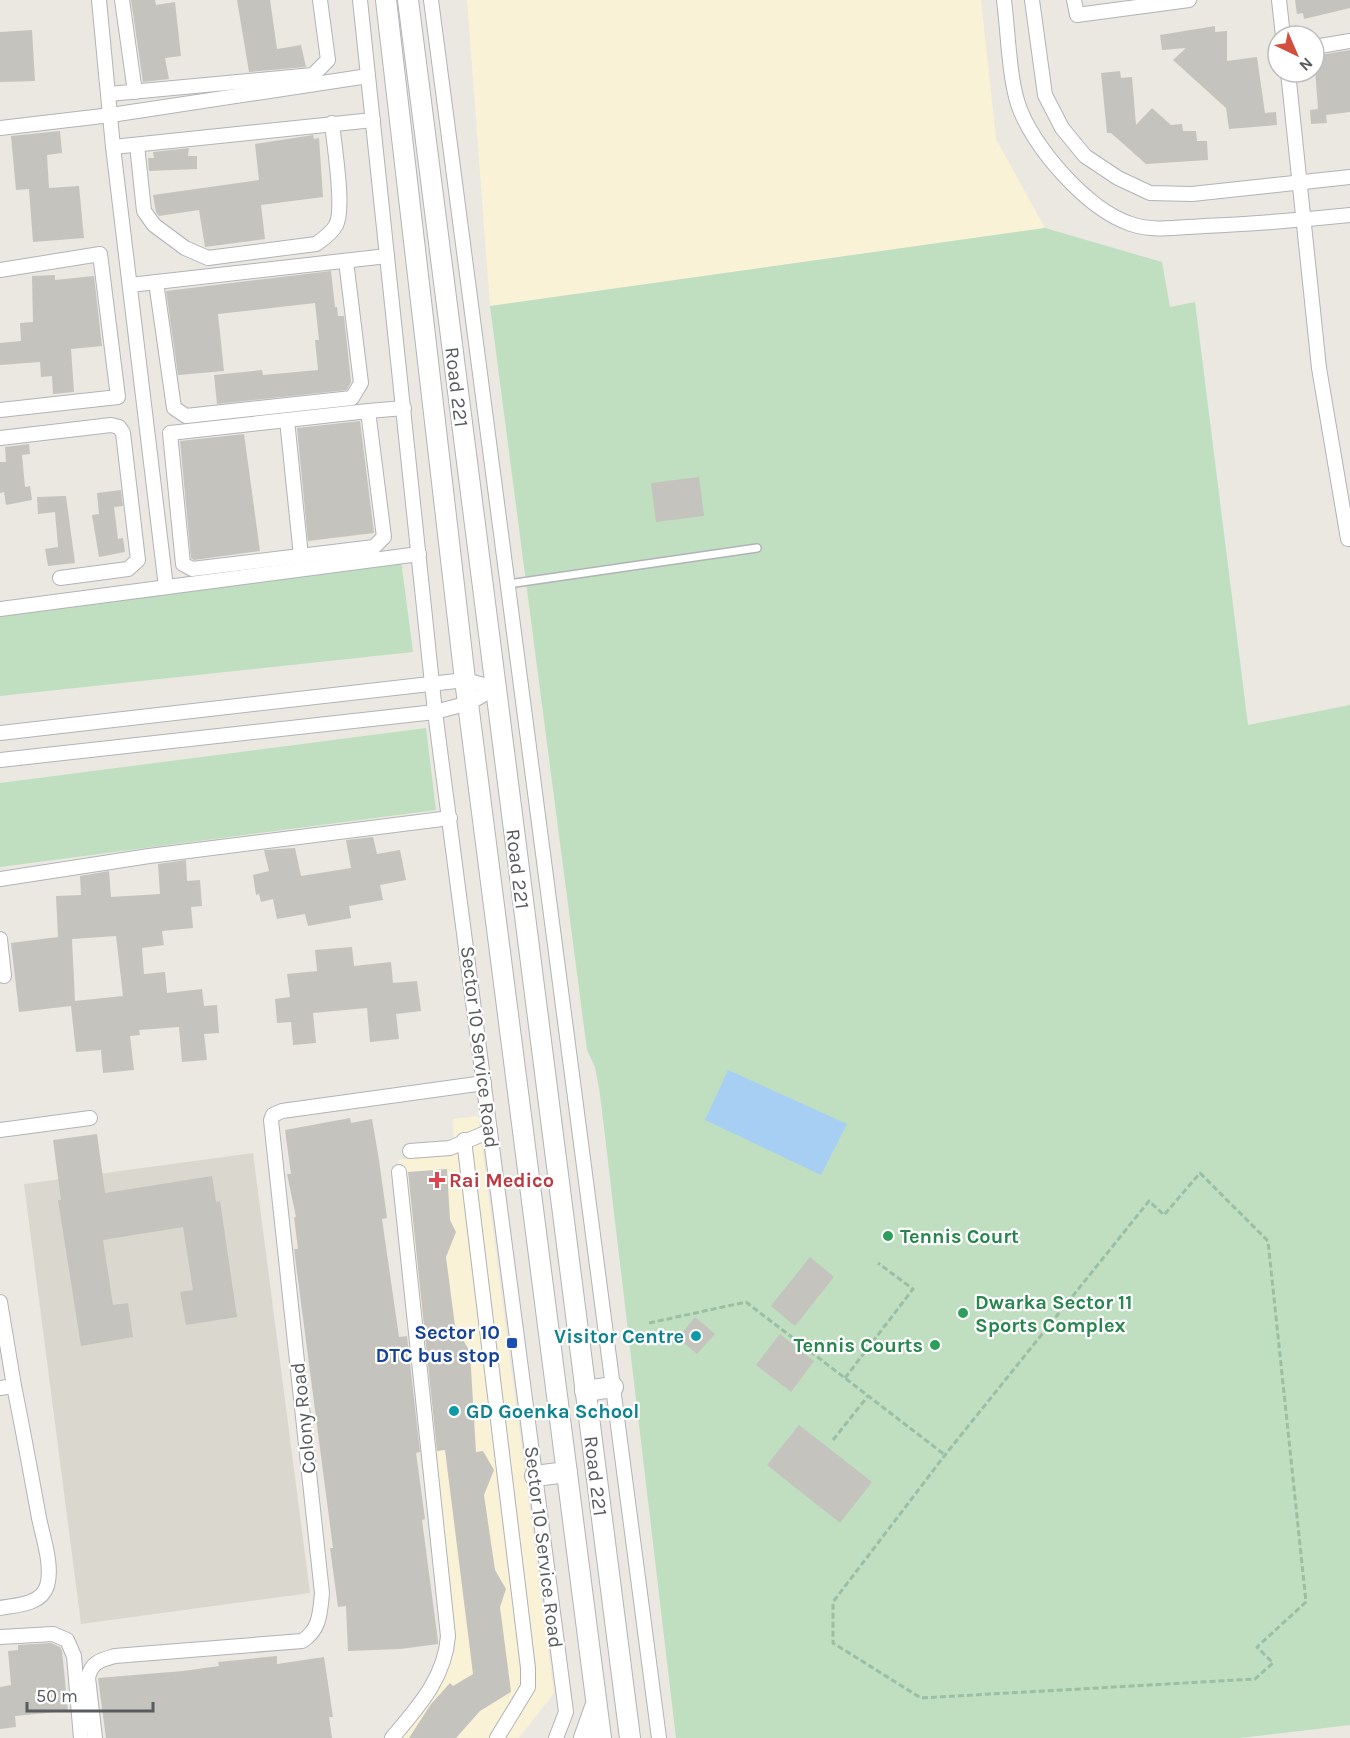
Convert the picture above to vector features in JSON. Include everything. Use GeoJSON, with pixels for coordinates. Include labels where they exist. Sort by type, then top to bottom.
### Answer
{"type":"FeatureCollection","features":[{"type":"Feature","properties":{"kind":"main road","name":"Road 221"},"geometry":{"type":"LineString","coordinates":[[386,0],[465,680],[601,1738]]}},
{"type":"Feature","properties":{"kind":"main road","name":"Road 221"},"geometry":{"type":"LineString","coordinates":[[408,0],[630,1738]]}},
{"type":"Feature","properties":{"kind":"main road"},"geometry":{"type":"LineString","coordinates":[[585,1390],[613,1387]]}},
{"type":"Feature","properties":{"kind":"main road"},"geometry":{"type":"LineString","coordinates":[[535,1476],[567,1472]]}},
{"type":"Feature","properties":{"kind":"main road"},"geometry":{"type":"LineString","coordinates":[[584,1738],[597,1702]]}},
{"type":"Feature","properties":{"kind":"street"},"geometry":{"type":"LineString","coordinates":[[99,0],[113,147],[166,587]]}},
{"type":"Feature","properties":{"kind":"street"},"geometry":{"type":"LineString","coordinates":[[122,0],[135,92]]}},
{"type":"Feature","properties":{"kind":"street"},"geometry":{"type":"LineString","coordinates":[[109,94],[313,75],[328,60],[320,0]]}},
{"type":"Feature","properties":{"kind":"street","name":"Sector 10 Service Road"},"geometry":{"type":"LineString","coordinates":[[360,0],[435,712],[566,1712],[556,1738]]}},
{"type":"Feature","properties":{"kind":"street"},"geometry":{"type":"LineString","coordinates":[[431,0],[659,1738]]}},
{"type":"Feature","properties":{"kind":"street"},"geometry":{"type":"LineString","coordinates":[[1004,0],[1017,101],[1025,124],[1043,152],[1061,173],[1104,209],[1131,224],[1156,229],[1350,215]]}},
{"type":"Feature","properties":{"kind":"street"},"geometry":{"type":"LineString","coordinates":[[1032,0],[1045,94],[1062,128],[1085,156],[1118,178],[1150,193],[1192,194],[1350,177]]}},
{"type":"Feature","properties":{"kind":"street"},"geometry":{"type":"LineString","coordinates":[[1074,0],[1077,15],[1189,0]]}},
{"type":"Feature","properties":{"kind":"street"},"geometry":{"type":"LineString","coordinates":[[1279,0],[1282,24]]}},
{"type":"Feature","properties":{"kind":"street"},"geometry":{"type":"LineString","coordinates":[[1326,45],[1350,41]]}},
{"type":"Feature","properties":{"kind":"street"},"geometry":{"type":"LineString","coordinates":[[0,128],[111,115],[368,75]]}},
{"type":"Feature","properties":{"kind":"street"},"geometry":{"type":"LineString","coordinates":[[1289,84],[1319,368],[1348,539]]}},
{"type":"Feature","properties":{"kind":"street"},"geometry":{"type":"LineString","coordinates":[[113,147],[373,120]]}},
{"type":"Feature","properties":{"kind":"street"},"geometry":{"type":"LineString","coordinates":[[137,145],[144,212],[154,225],[185,248],[208,258],[316,244],[328,235],[337,225],[340,210],[332,123]]}},
{"type":"Feature","properties":{"kind":"street"},"geometry":{"type":"LineString","coordinates":[[0,270],[99,254],[118,397],[0,410]]}},
{"type":"Feature","properties":{"kind":"street"},"geometry":{"type":"LineString","coordinates":[[130,285],[387,256]]}},
{"type":"Feature","properties":{"kind":"street"},"geometry":{"type":"LineString","coordinates":[[156,282],[174,408],[179,414],[186,416],[352,398],[361,383],[346,261]]}},
{"type":"Feature","properties":{"kind":"street"},"geometry":{"type":"LineString","coordinates":[[148,438],[170,433],[404,408]]}},
{"type":"Feature","properties":{"kind":"street"},"geometry":{"type":"LineString","coordinates":[[170,433],[183,564],[192,569],[374,547],[384,537],[368,411]]}},
{"type":"Feature","properties":{"kind":"street"},"geometry":{"type":"LineString","coordinates":[[287,420],[301,556]]}},
{"type":"Feature","properties":{"kind":"street"},"geometry":{"type":"LineString","coordinates":[[0,438],[111,424],[119,427],[123,433],[138,560],[128,569],[60,578]]}},
{"type":"Feature","properties":{"kind":"street"},"geometry":{"type":"LineString","coordinates":[[0,609],[419,554]]}},
{"type":"Feature","properties":{"kind":"street"},"geometry":{"type":"LineString","coordinates":[[0,733],[465,680],[495,688]]}},
{"type":"Feature","properties":{"kind":"street"},"geometry":{"type":"LineString","coordinates":[[0,760],[435,712],[469,703],[495,688]]}},
{"type":"Feature","properties":{"kind":"street"},"geometry":{"type":"LineString","coordinates":[[0,879],[149,856],[450,818]]}},
{"type":"Feature","properties":{"kind":"street"},"geometry":{"type":"LineString","coordinates":[[0,939],[4,976]]}},
{"type":"Feature","properties":{"kind":"street","name":"Colony Road"},"geometry":{"type":"LineString","coordinates":[[95,1738],[88,1678],[89,1670],[97,1661],[115,1656],[302,1641],[310,1636],[318,1625],[322,1593],[271,1120],[273,1115],[282,1111],[484,1083]]}},
{"type":"Feature","properties":{"kind":"street"},"geometry":{"type":"LineString","coordinates":[[0,1130],[90,1118]]}},
{"type":"Feature","properties":{"kind":"street"},"geometry":{"type":"LineString","coordinates":[[410,1151],[450,1148],[464,1140],[490,1131]]}},
{"type":"Feature","properties":{"kind":"street"},"geometry":{"type":"LineString","coordinates":[[464,1140],[528,1668],[528,1687],[497,1738]]}},
{"type":"Feature","properties":{"kind":"street"},"geometry":{"type":"LineString","coordinates":[[392,1738],[434,1683],[444,1665],[448,1636],[399,1172]]}},
{"type":"Feature","properties":{"kind":"street"},"geometry":{"type":"LineString","coordinates":[[0,1302],[48,1569],[47,1587],[39,1599],[0,1608]]}},
{"type":"Feature","properties":{"kind":"street"},"geometry":{"type":"LineString","coordinates":[[0,1389],[14,1386]]}},
{"type":"Feature","properties":{"kind":"street"},"geometry":{"type":"LineString","coordinates":[[0,1637],[53,1634],[67,1640],[74,1656],[81,1738]]}},
{"type":"Feature","properties":{"kind":"lane"},"geometry":{"type":"LineString","coordinates":[[508,584],[757,548]]}},
{"type":"Feature","properties":{"kind":"path"},"geometry":{"type":"LineString","coordinates":[[1200,1173],[1268,1241],[1306,1602],[1257,1647],[1273,1663],[1255,1679],[921,1698],[833,1643],[833,1602],[945,1455],[1149,1201],[1164,1215],[1200,1173]]}},
{"type":"Feature","properties":{"kind":"path"},"geometry":{"type":"LineString","coordinates":[[845,1378],[913,1289],[878,1263]]}},
{"type":"Feature","properties":{"kind":"path"},"geometry":{"type":"LineString","coordinates":[[649,1323],[746,1302],[945,1455]]}},
{"type":"Feature","properties":{"kind":"path"},"geometry":{"type":"LineString","coordinates":[[833,1440],[868,1396]]}},
{"type":"Feature","properties":{"kind":"shaded area"},"geometry":{"type":"Polygon","coordinates":[[[467,0],[981,0],[996,139],[1045,228],[490,306],[467,0]]]}},
{"type":"Feature","properties":{"kind":"shaded area"},"geometry":{"type":"Polygon","coordinates":[[[478,1116],[554,1693],[519,1738],[388,1738],[455,1652],[398,1160],[454,1152],[453,1119],[478,1116]]]}},
{"type":"Feature","properties":{"kind":"shaded area"},"geometry":{"type":"Polygon","coordinates":[[[253,1153],[310,1593],[81,1624],[24,1184],[253,1153]]]}},
{"type":"Feature","properties":{"kind":"green space"},"geometry":{"type":"Polygon","coordinates":[[[1045,228],[1162,262],[1170,307],[1195,302],[1248,725],[1350,705],[1350,1725],[1240,1738],[676,1738],[600,1094],[595,1067],[587,1050],[490,306],[1045,228]]]}},
{"type":"Feature","properties":{"kind":"green space"},"geometry":{"type":"Polygon","coordinates":[[[401,560],[413,652],[0,696],[0,607],[401,560]]]}},
{"type":"Feature","properties":{"kind":"green space"},"geometry":{"type":"Polygon","coordinates":[[[426,728],[436,810],[0,867],[0,783],[426,728]]]}},
{"type":"Feature","properties":{"kind":"water"},"geometry":{"type":"Polygon","coordinates":[[[728,1070],[847,1124],[821,1175],[705,1120],[728,1070]]]}},
{"type":"Feature","properties":{"kind":"building"},"geometry":{"type":"Polygon","coordinates":[[[131,0],[155,0],[156,5],[175,2],[181,56],[165,58],[169,79],[143,82],[131,0]]]}},
{"type":"Feature","properties":{"kind":"building"},"geometry":{"type":"Polygon","coordinates":[[[237,0],[270,0],[277,49],[301,45],[306,67],[249,72],[237,0]]]}},
{"type":"Feature","properties":{"kind":"building"},"geometry":{"type":"Polygon","coordinates":[[[1295,0],[1350,0],[1350,8],[1304,19],[1303,13],[1297,14],[1295,0]]]}},
{"type":"Feature","properties":{"kind":"building"},"geometry":{"type":"Polygon","coordinates":[[[1215,26],[1215,32],[1227,31],[1227,61],[1257,57],[1265,113],[1276,112],[1277,125],[1229,129],[1226,108],[1173,60],[1186,48],[1162,50],[1160,35],[1215,26]]]}},
{"type":"Feature","properties":{"kind":"building"},"geometry":{"type":"Polygon","coordinates":[[[32,30],[35,81],[0,82],[0,32],[32,30]]]}},
{"type":"Feature","properties":{"kind":"building"},"geometry":{"type":"Polygon","coordinates":[[[1350,50],[1350,112],[1326,115],[1327,123],[1311,124],[1310,110],[1318,109],[1316,84],[1326,84],[1326,54],[1350,50]]]}},
{"type":"Feature","properties":{"kind":"building"},"geometry":{"type":"Polygon","coordinates":[[[1120,71],[1121,78],[1132,77],[1136,125],[1152,108],[1171,125],[1182,124],[1183,131],[1196,131],[1197,141],[1207,141],[1208,160],[1146,164],[1111,133],[1107,133],[1101,73],[1120,71]]]}},
{"type":"Feature","properties":{"kind":"building"},"geometry":{"type":"Polygon","coordinates":[[[60,131],[62,153],[47,155],[49,188],[79,186],[84,238],[33,242],[29,189],[16,190],[11,136],[60,131]]]}},
{"type":"Feature","properties":{"kind":"building"},"geometry":{"type":"Polygon","coordinates":[[[313,135],[314,139],[319,138],[323,197],[261,205],[265,239],[205,247],[199,210],[159,216],[156,212],[153,195],[259,180],[255,144],[313,135]]]}},
{"type":"Feature","properties":{"kind":"building"},"geometry":{"type":"Polygon","coordinates":[[[189,148],[188,156],[197,156],[197,169],[149,171],[148,158],[154,158],[153,152],[189,148]]]}},
{"type":"Feature","properties":{"kind":"building"},"geometry":{"type":"Polygon","coordinates":[[[331,271],[335,307],[337,307],[338,316],[344,316],[351,382],[347,390],[217,404],[214,375],[262,370],[263,375],[318,370],[315,340],[319,340],[315,303],[218,314],[224,371],[178,375],[166,291],[331,271]]]}},
{"type":"Feature","properties":{"kind":"building"},"geometry":{"type":"Polygon","coordinates":[[[55,275],[55,280],[94,276],[102,346],[71,349],[74,392],[53,394],[52,376],[41,377],[40,362],[0,365],[0,343],[21,341],[20,323],[33,322],[32,276],[55,275]]]}},
{"type":"Feature","properties":{"kind":"building"},"geometry":{"type":"Polygon","coordinates":[[[360,421],[374,533],[308,541],[297,428],[360,421]]]}},
{"type":"Feature","properties":{"kind":"building"},"geometry":{"type":"Polygon","coordinates":[[[244,434],[260,551],[194,560],[191,558],[180,441],[244,434]]]}},
{"type":"Feature","properties":{"kind":"building"},"geometry":{"type":"Polygon","coordinates":[[[29,444],[30,454],[22,455],[25,487],[30,486],[32,500],[6,505],[4,492],[0,493],[0,462],[6,462],[5,447],[29,444]]]}},
{"type":"Feature","properties":{"kind":"building"},"geometry":{"type":"Polygon","coordinates":[[[699,477],[704,516],[656,522],[651,483],[699,477]]]}},
{"type":"Feature","properties":{"kind":"building"},"geometry":{"type":"Polygon","coordinates":[[[121,490],[123,506],[114,507],[118,539],[123,538],[125,552],[99,557],[92,515],[99,514],[97,493],[121,490]]]}},
{"type":"Feature","properties":{"kind":"building"},"geometry":{"type":"Polygon","coordinates":[[[66,496],[75,563],[48,566],[45,549],[58,547],[55,512],[38,514],[37,497],[66,496]]]}},
{"type":"Feature","properties":{"kind":"building"},"geometry":{"type":"Polygon","coordinates":[[[373,837],[377,854],[400,850],[406,880],[380,885],[383,900],[349,906],[351,918],[308,926],[305,914],[277,919],[273,899],[261,902],[259,894],[256,895],[253,875],[269,871],[264,850],[295,848],[301,876],[351,868],[346,840],[373,837]]]}},
{"type":"Feature","properties":{"kind":"building"},"geometry":{"type":"Polygon","coordinates":[[[186,860],[187,881],[200,880],[202,906],[191,907],[193,928],[162,931],[164,945],[142,948],[144,974],[165,972],[167,993],[202,989],[204,1006],[217,1005],[219,1033],[204,1034],[207,1060],[182,1062],[179,1027],[139,1030],[140,1035],[130,1036],[134,1070],[103,1073],[101,1050],[76,1052],[71,1006],[19,1012],[11,943],[58,937],[56,896],[81,895],[80,876],[109,871],[111,897],[160,894],[158,864],[186,860]],[[116,936],[72,939],[75,1001],[123,996],[116,936]]]}},
{"type":"Feature","properties":{"kind":"building"},"geometry":{"type":"Polygon","coordinates":[[[352,947],[354,966],[391,962],[393,983],[417,981],[421,1011],[396,1014],[399,1039],[370,1042],[367,1008],[313,1013],[316,1043],[293,1045],[291,1022],[277,1023],[275,999],[290,997],[287,974],[317,971],[315,950],[352,947]]]}},
{"type":"Feature","properties":{"kind":"building"},"geometry":{"type":"Polygon","coordinates":[[[350,1118],[351,1123],[372,1119],[379,1160],[387,1218],[382,1219],[399,1337],[407,1336],[420,1452],[416,1453],[425,1519],[422,1520],[438,1641],[438,1644],[400,1649],[348,1651],[346,1606],[338,1607],[330,1548],[333,1548],[294,1249],[298,1249],[294,1217],[296,1217],[287,1174],[291,1174],[285,1130],[350,1118]]]}},
{"type":"Feature","properties":{"kind":"building"},"geometry":{"type":"Polygon","coordinates":[[[97,1134],[105,1193],[212,1176],[216,1202],[220,1201],[237,1317],[186,1325],[180,1292],[193,1290],[183,1227],[103,1240],[113,1305],[128,1303],[133,1337],[81,1346],[58,1200],[61,1200],[53,1140],[97,1134]]]}},
{"type":"Feature","properties":{"kind":"building"},"geometry":{"type":"Polygon","coordinates":[[[447,1169],[450,1220],[456,1232],[446,1257],[455,1326],[470,1352],[476,1452],[483,1451],[494,1470],[484,1495],[495,1570],[506,1589],[500,1607],[511,1692],[480,1711],[456,1738],[409,1738],[431,1704],[450,1683],[453,1686],[473,1674],[445,1450],[437,1451],[408,1172],[447,1169]]]}},
{"type":"Feature","properties":{"kind":"building"},"geometry":{"type":"Polygon","coordinates":[[[810,1257],[834,1277],[795,1326],[771,1306],[810,1257]]]}},
{"type":"Feature","properties":{"kind":"building","name":"Visitor Centre"},"geometry":{"type":"Polygon","coordinates":[[[695,1317],[715,1334],[697,1354],[678,1338],[695,1317]]]}},
{"type":"Feature","properties":{"kind":"building"},"geometry":{"type":"Polygon","coordinates":[[[780,1334],[814,1361],[791,1392],[756,1365],[780,1334]]]}},
{"type":"Feature","properties":{"kind":"building"},"geometry":{"type":"Polygon","coordinates":[[[799,1425],[872,1482],[840,1523],[767,1465],[799,1425]]]}},
{"type":"Feature","properties":{"kind":"building"},"geometry":{"type":"Polygon","coordinates":[[[51,1643],[60,1647],[62,1651],[68,1711],[15,1716],[16,1727],[0,1729],[0,1687],[11,1685],[8,1651],[18,1650],[18,1645],[51,1643]]]}},
{"type":"Feature","properties":{"kind":"building"},"geometry":{"type":"Polygon","coordinates":[[[277,1656],[277,1664],[324,1657],[333,1717],[329,1717],[332,1738],[106,1738],[98,1678],[183,1671],[219,1666],[218,1662],[277,1656]]]}},
{"type":"Feature","properties":{"kind":"place","name":"Rai Medico"},"geometry":{"type":"Point","coordinates":[437,1180]}},
{"type":"Feature","properties":{"kind":"place","name":"Tennis Court"},"geometry":{"type":"Point","coordinates":[888,1236]}},
{"type":"Feature","properties":{"kind":"place","name":"Dwarka Sector 11 Sports Complex"},"geometry":{"type":"Point","coordinates":[963,1313]}},
{"type":"Feature","properties":{"kind":"place","name":"Visitor Centre"},"geometry":{"type":"Point","coordinates":[696,1336]}},
{"type":"Feature","properties":{"kind":"place","name":"Sector 10 DTC bus stop"},"geometry":{"type":"Point","coordinates":[512,1343]}},
{"type":"Feature","properties":{"kind":"place","name":"Tennis Courts"},"geometry":{"type":"Point","coordinates":[935,1345]}},
{"type":"Feature","properties":{"kind":"place","name":"GD Goenka School"},"geometry":{"type":"Point","coordinates":[454,1411]}}]}
